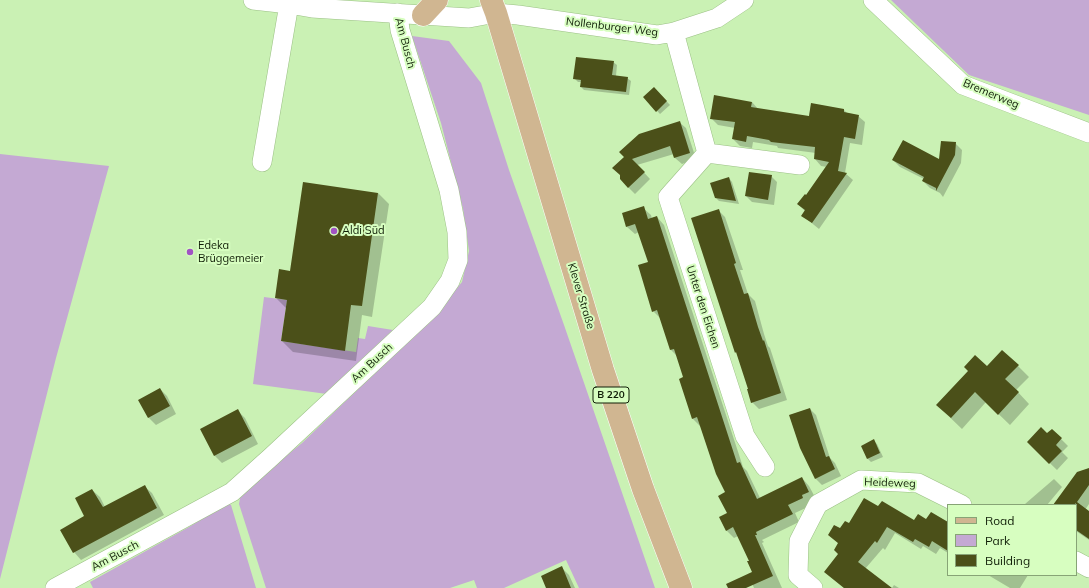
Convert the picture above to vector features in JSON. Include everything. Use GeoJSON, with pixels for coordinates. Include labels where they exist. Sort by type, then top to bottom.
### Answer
{"type":"FeatureCollection","features":[{"type":"Feature","properties":{"kind":"main road","name":"Klever Straße"},"geometry":{"type":"LineString","coordinates":[[493,7],[603,370],[643,489],[681,588]]}},
{"type":"Feature","properties":{"kind":"street","name":"Nollenburger Weg"},"geometry":{"type":"LineString","coordinates":[[254,0],[312,8],[398,13],[430,7],[469,18],[493,7],[518,15],[657,35],[674,32],[717,18],[744,0]]}},
{"type":"Feature","properties":{"kind":"street","name":"Bremerweg"},"geometry":{"type":"LineString","coordinates":[[872,0],[963,85],[1089,133]]}},
{"type":"Feature","properties":{"kind":"street"},"geometry":{"type":"LineString","coordinates":[[262,162],[289,4]]}},
{"type":"Feature","properties":{"kind":"street","name":"Am Busch"},"geometry":{"type":"LineString","coordinates":[[55,588],[232,492],[432,307],[450,281],[458,260],[457,232],[449,190],[400,30],[398,13]]}},
{"type":"Feature","properties":{"kind":"street"},"geometry":{"type":"LineString","coordinates":[[674,32],[707,153],[800,165]]}},
{"type":"Feature","properties":{"kind":"street","name":"Unter den Eichen"},"geometry":{"type":"LineString","coordinates":[[707,153],[668,197],[745,436],[766,467]]}},
{"type":"Feature","properties":{"kind":"street","name":"Heideweg"},"geometry":{"type":"LineString","coordinates":[[813,588],[798,575],[799,541],[818,504],[861,480],[918,483],[960,504]]}},
{"type":"Feature","properties":{"kind":"street"},"geometry":{"type":"LineString","coordinates":[[1077,562],[1089,568]]}},
{"type":"Feature","properties":{"kind":"green space"},"geometry":{"type":"Polygon","coordinates":[[[891,0],[1089,0],[1089,115],[969,75],[891,0]]]}},
{"type":"Feature","properties":{"kind":"green space"},"geometry":{"type":"Polygon","coordinates":[[[412,36],[449,41],[481,83],[509,170],[655,588],[579,588],[566,560],[504,588],[477,588],[474,580],[450,588],[266,588],[239,504],[242,492],[302,443],[432,318],[462,282],[469,251],[463,209],[441,123],[412,36]]]}},
{"type":"Feature","properties":{"kind":"green space"},"geometry":{"type":"Polygon","coordinates":[[[0,154],[109,166],[56,358],[0,579],[0,154]]]}},
{"type":"Feature","properties":{"kind":"green space"},"geometry":{"type":"Polygon","coordinates":[[[264,297],[287,300],[281,341],[356,352],[358,338],[365,339],[368,326],[393,330],[327,394],[253,384],[264,297]]]}},
{"type":"Feature","properties":{"kind":"green space"},"geometry":{"type":"Polygon","coordinates":[[[228,503],[231,505],[256,588],[93,588],[90,582],[189,527],[228,503]]]}},
{"type":"Feature","properties":{"kind":"building"},"geometry":{"type":"Polygon","coordinates":[[[576,57],[614,61],[612,75],[628,77],[626,92],[580,87],[581,80],[573,79],[576,57]]]}},
{"type":"Feature","properties":{"kind":"building"},"geometry":{"type":"Polygon","coordinates":[[[654,87],[667,101],[656,112],[643,97],[654,87]]]}},
{"type":"Feature","properties":{"kind":"building"},"geometry":{"type":"Polygon","coordinates":[[[714,95],[752,102],[751,107],[809,116],[811,103],[844,109],[844,112],[859,115],[855,139],[844,137],[838,171],[847,173],[812,223],[801,216],[805,210],[797,204],[805,194],[806,195],[829,162],[814,159],[815,147],[771,142],[769,140],[747,136],[746,142],[732,139],[735,122],[710,119],[714,95]]]}},
{"type":"Feature","properties":{"kind":"building"},"geometry":{"type":"Polygon","coordinates":[[[680,121],[690,153],[674,158],[670,146],[632,159],[645,172],[628,188],[620,179],[620,175],[612,168],[624,157],[619,152],[639,134],[680,121]]]}},
{"type":"Feature","properties":{"kind":"building"},"geometry":{"type":"Polygon","coordinates":[[[903,140],[939,159],[941,141],[956,142],[955,155],[936,191],[936,188],[922,181],[924,177],[892,160],[903,140]]]}},
{"type":"Feature","properties":{"kind":"building"},"geometry":{"type":"Polygon","coordinates":[[[749,172],[772,175],[768,200],[745,196],[749,172]]]}},
{"type":"Feature","properties":{"kind":"building"},"geometry":{"type":"Polygon","coordinates":[[[729,177],[736,201],[715,198],[710,183],[729,177]]]}},
{"type":"Feature","properties":{"kind":"building","name":"Aldi Süd"},"geometry":{"type":"Polygon","coordinates":[[[303,182],[378,193],[362,306],[351,305],[345,351],[281,341],[287,300],[275,298],[279,269],[290,271],[303,182]]]}},
{"type":"Feature","properties":{"kind":"building"},"geometry":{"type":"Polygon","coordinates":[[[644,206],[648,219],[657,216],[737,463],[740,462],[757,499],[802,477],[809,492],[802,495],[803,498],[788,505],[793,514],[756,532],[757,535],[755,535],[773,576],[746,588],[728,588],[726,584],[752,572],[747,561],[749,561],[733,527],[726,531],[719,517],[727,513],[718,496],[725,492],[716,474],[697,417],[692,419],[679,379],[683,377],[674,349],[670,350],[657,310],[652,312],[638,265],[648,262],[635,224],[626,227],[622,213],[644,206]]]}},
{"type":"Feature","properties":{"kind":"building"},"geometry":{"type":"Polygon","coordinates":[[[719,209],[744,294],[748,293],[781,393],[751,403],[736,352],[735,353],[691,218],[719,209]]]}},
{"type":"Feature","properties":{"kind":"building"},"geometry":{"type":"Polygon","coordinates":[[[1002,350],[1019,365],[1005,379],[1019,392],[998,415],[975,392],[951,418],[936,405],[968,371],[964,367],[975,355],[987,366],[1002,350]]]}},
{"type":"Feature","properties":{"kind":"building"},"geometry":{"type":"Polygon","coordinates":[[[160,388],[170,406],[148,418],[138,400],[160,388]]]}},
{"type":"Feature","properties":{"kind":"building"},"geometry":{"type":"Polygon","coordinates":[[[810,408],[826,457],[829,456],[835,469],[815,479],[800,448],[789,415],[810,408]]]}},
{"type":"Feature","properties":{"kind":"building"},"geometry":{"type":"Polygon","coordinates":[[[238,409],[252,436],[214,456],[200,429],[238,409]]]}},
{"type":"Feature","properties":{"kind":"building"},"geometry":{"type":"Polygon","coordinates":[[[1041,427],[1047,433],[1052,429],[1062,438],[1056,445],[1062,451],[1049,464],[1027,442],[1041,427]]]}},
{"type":"Feature","properties":{"kind":"building"},"geometry":{"type":"Polygon","coordinates":[[[874,439],[880,453],[867,459],[861,446],[874,439]]]}},
{"type":"Feature","properties":{"kind":"building"},"geometry":{"type":"Polygon","coordinates":[[[1089,468],[1089,485],[1077,502],[1089,511],[1089,539],[1077,531],[1076,503],[1054,504],[1077,472],[1089,468]]]}},
{"type":"Feature","properties":{"kind":"building"},"geometry":{"type":"Polygon","coordinates":[[[145,485],[157,508],[73,553],[60,530],[84,516],[75,498],[92,489],[103,507],[145,485]]]}},
{"type":"Feature","properties":{"kind":"building"},"geometry":{"type":"Polygon","coordinates":[[[864,498],[878,506],[882,501],[914,520],[918,514],[926,519],[931,512],[947,521],[947,550],[932,541],[929,547],[915,539],[913,542],[887,527],[877,543],[875,541],[858,562],[892,588],[844,588],[824,572],[838,554],[834,550],[838,543],[828,535],[834,525],[840,528],[845,521],[849,523],[864,498]]]}},
{"type":"Feature","properties":{"kind":"building"},"geometry":{"type":"Polygon","coordinates":[[[562,566],[571,588],[546,588],[541,576],[562,566]]]}},
{"type":"Feature","properties":{"kind":"place","name":"Aldi Süd"},"geometry":{"type":"Point","coordinates":[334,231]}},
{"type":"Feature","properties":{"kind":"place","name":"Edeka Brüggemeier"},"geometry":{"type":"Point","coordinates":[190,252]}}]}
